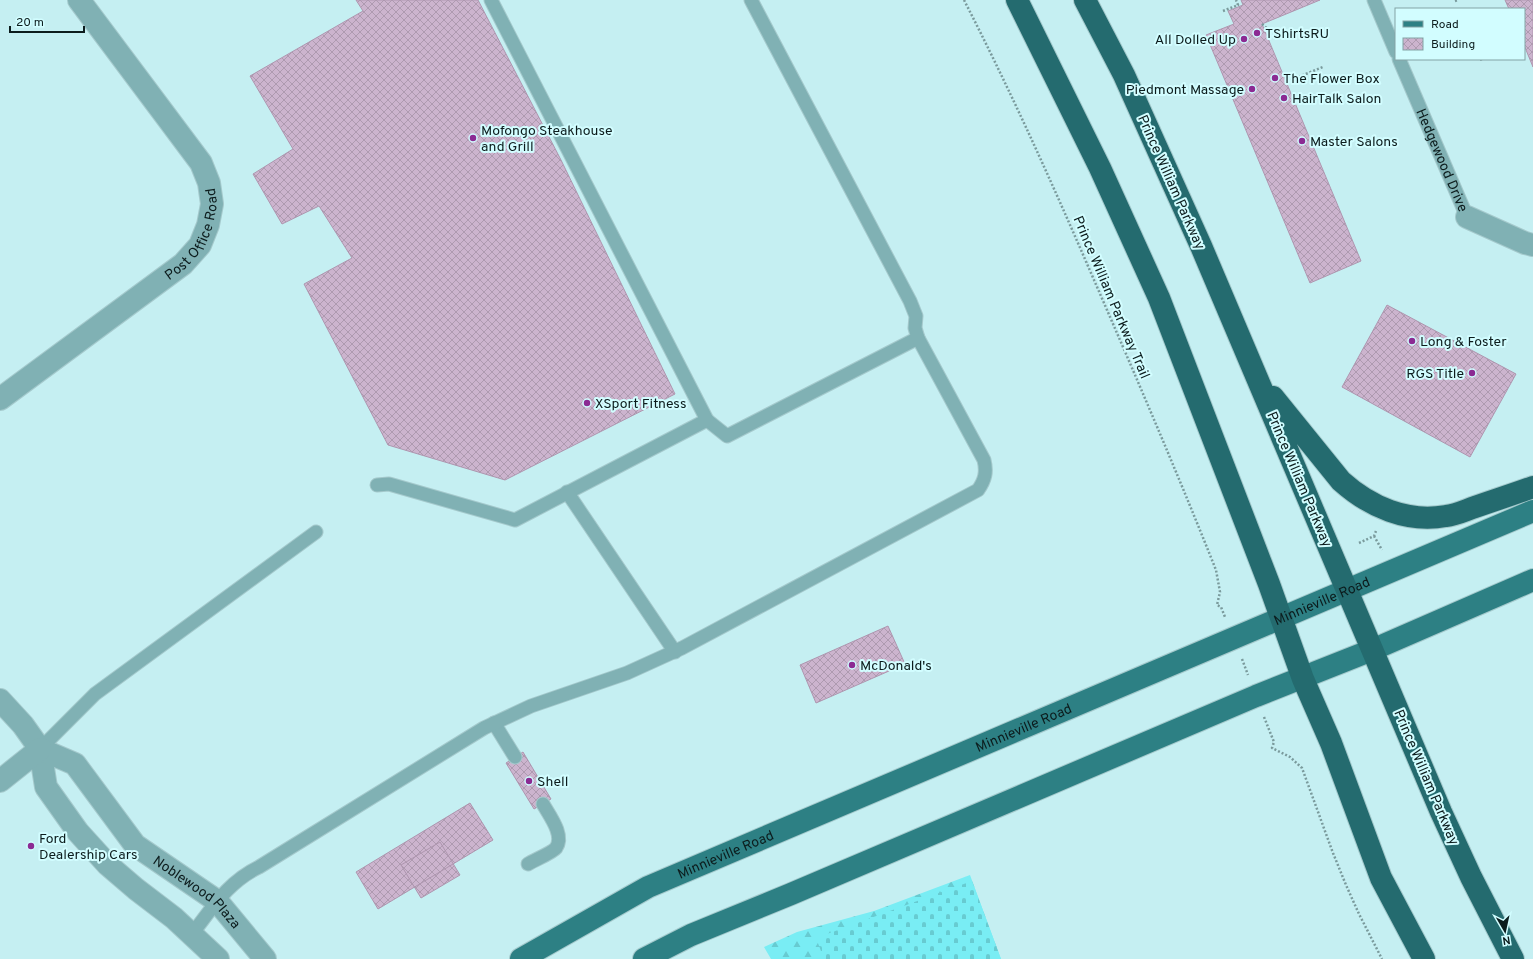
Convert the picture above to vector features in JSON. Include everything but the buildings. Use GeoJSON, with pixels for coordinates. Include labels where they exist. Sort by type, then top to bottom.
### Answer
{"type":"FeatureCollection","features":[{"type":"Feature","properties":{"kind":"highway"},"geometry":{"type":"LineString","coordinates":[[1017,0],[1100,168],[1159,298],[1303,679],[1331,744],[1381,878],[1424,959]]}},
{"type":"Feature","properties":{"kind":"highway","name":"Prince William Parkway"},"geometry":{"type":"LineString","coordinates":[[1085,0],[1124,75],[1202,246],[1372,650],[1461,855],[1513,959]]}},
{"type":"Feature","properties":{"kind":"highway"},"geometry":{"type":"LineString","coordinates":[[1257,377],[1341,481],[1368,502],[1385,510],[1405,516],[1424,518],[1447,516],[1533,488]]}},
{"type":"Feature","properties":{"kind":"main road","name":"Minnieville Road"},"geometry":{"type":"LineString","coordinates":[[521,959],[648,887],[1348,591],[1533,511]]}},
{"type":"Feature","properties":{"kind":"main road"},"geometry":{"type":"LineString","coordinates":[[644,959],[691,935],[1240,703],[1303,679],[1372,650],[1533,580]]}},
{"type":"Feature","properties":{"kind":"street","name":"Post Office Road"},"geometry":{"type":"LineString","coordinates":[[0,399],[184,264],[200,245],[208,225],[212,204],[209,183],[201,163],[142,87],[79,0]]}},
{"type":"Feature","properties":{"kind":"street","name":"Hedgewood Drive"},"geometry":{"type":"LineString","coordinates":[[1467,217],[1525,243],[1533,245]]}},
{"type":"Feature","properties":{"kind":"street"},"geometry":{"type":"LineString","coordinates":[[0,700],[23,725],[40,749],[46,787],[78,832],[108,865],[174,918],[218,959]]}},
{"type":"Feature","properties":{"kind":"street"},"geometry":{"type":"LineString","coordinates":[[0,781],[40,749]]}},
{"type":"Feature","properties":{"kind":"street","name":"Noblewood Plaza"},"geometry":{"type":"LineString","coordinates":[[40,749],[75,764],[135,845],[217,901],[265,959]]}},
{"type":"Feature","properties":{"kind":"lane"},"geometry":{"type":"LineString","coordinates":[[491,0],[707,420],[727,436],[918,338]]}},
{"type":"Feature","properties":{"kind":"lane"},"geometry":{"type":"LineString","coordinates":[[192,934],[232,884],[247,873],[478,732],[531,706],[627,673],[674,652],[978,490],[985,480],[986,468],[984,460],[918,338],[915,328],[916,316],[910,301],[751,0]]}},
{"type":"Feature","properties":{"kind":"lane"},"geometry":{"type":"LineString","coordinates":[[1374,0],[1395,50]]}},
{"type":"Feature","properties":{"kind":"lane","name":"Hedgewood Drive"},"geometry":{"type":"LineString","coordinates":[[1399,60],[1467,217]]}},
{"type":"Feature","properties":{"kind":"lane"},"geometry":{"type":"LineString","coordinates":[[377,485],[389,484],[515,520],[707,420]]}},
{"type":"Feature","properties":{"kind":"lane"},"geometry":{"type":"LineString","coordinates":[[567,492],[674,652]]}},
{"type":"Feature","properties":{"kind":"lane"},"geometry":{"type":"LineString","coordinates":[[40,749],[95,694],[316,532]]}},
{"type":"Feature","properties":{"kind":"lane"},"geometry":{"type":"LineString","coordinates":[[494,723],[515,757]]}},
{"type":"Feature","properties":{"kind":"lane"},"geometry":{"type":"LineString","coordinates":[[528,864],[556,848],[556,827],[543,804]]}},
{"type":"Feature","properties":{"kind":"path","name":"Prince William Parkway Trail"},"geometry":{"type":"LineString","coordinates":[[964,0],[1047,172],[1112,321],[1216,570],[1220,592],[1217,605],[1221,607]]}},
{"type":"Feature","properties":{"kind":"path"},"geometry":{"type":"LineString","coordinates":[[1223,11],[1238,4],[1236,0]]}},
{"type":"Feature","properties":{"kind":"path"},"geometry":{"type":"LineString","coordinates":[[1262,24],[1270,31]]}},
{"type":"Feature","properties":{"kind":"path"},"geometry":{"type":"LineString","coordinates":[[1291,80],[1323,66]]}},
{"type":"Feature","properties":{"kind":"path"},"geometry":{"type":"LineString","coordinates":[[1359,543],[1374,536],[1382,550]]}},
{"type":"Feature","properties":{"kind":"path"},"geometry":{"type":"LineString","coordinates":[[1274,742],[1272,748],[1290,757],[1302,768],[1333,854],[1359,914],[1382,959]]}},
{"type":"Feature","properties":{"kind":"green space"},"geometry":{"type":"Polygon","coordinates":[[[970,875],[1001,959],[771,959],[764,947],[797,932],[874,911],[970,875]]]}},
{"type":"Feature","properties":{"kind":"green space"},"geometry":{"type":"Polygon","coordinates":[[[972,881],[1001,959],[824,959],[816,938],[972,881]]]}},
{"type":"Feature","properties":{"kind":"place","name":"TShirtsRU"},"geometry":{"type":"Point","coordinates":[1257,33]}},
{"type":"Feature","properties":{"kind":"place","name":"All Dolled Up"},"geometry":{"type":"Point","coordinates":[1244,39]}},
{"type":"Feature","properties":{"kind":"place","name":"The Flower Box"},"geometry":{"type":"Point","coordinates":[1275,78]}},
{"type":"Feature","properties":{"kind":"place","name":"Piedmont Massage"},"geometry":{"type":"Point","coordinates":[1252,89]}},
{"type":"Feature","properties":{"kind":"place","name":"HairTalk Salon"},"geometry":{"type":"Point","coordinates":[1284,98]}},
{"type":"Feature","properties":{"kind":"place","name":"Mofongo Steakhouse and Grill"},"geometry":{"type":"Point","coordinates":[473,138]}},
{"type":"Feature","properties":{"kind":"place","name":"Master Salons"},"geometry":{"type":"Point","coordinates":[1302,141]}},
{"type":"Feature","properties":{"kind":"place","name":"Long & Foster"},"geometry":{"type":"Point","coordinates":[1412,341]}},
{"type":"Feature","properties":{"kind":"place","name":"RGS Title"},"geometry":{"type":"Point","coordinates":[1472,373]}},
{"type":"Feature","properties":{"kind":"place","name":"XSport Fitness"},"geometry":{"type":"Point","coordinates":[587,403]}},
{"type":"Feature","properties":{"kind":"place","name":"McDonald's"},"geometry":{"type":"Point","coordinates":[852,665]}},
{"type":"Feature","properties":{"kind":"place","name":"Shell"},"geometry":{"type":"Point","coordinates":[529,781]}},
{"type":"Feature","properties":{"kind":"place","name":"Ford Dealership Cars"},"geometry":{"type":"Point","coordinates":[31,846]}}]}
